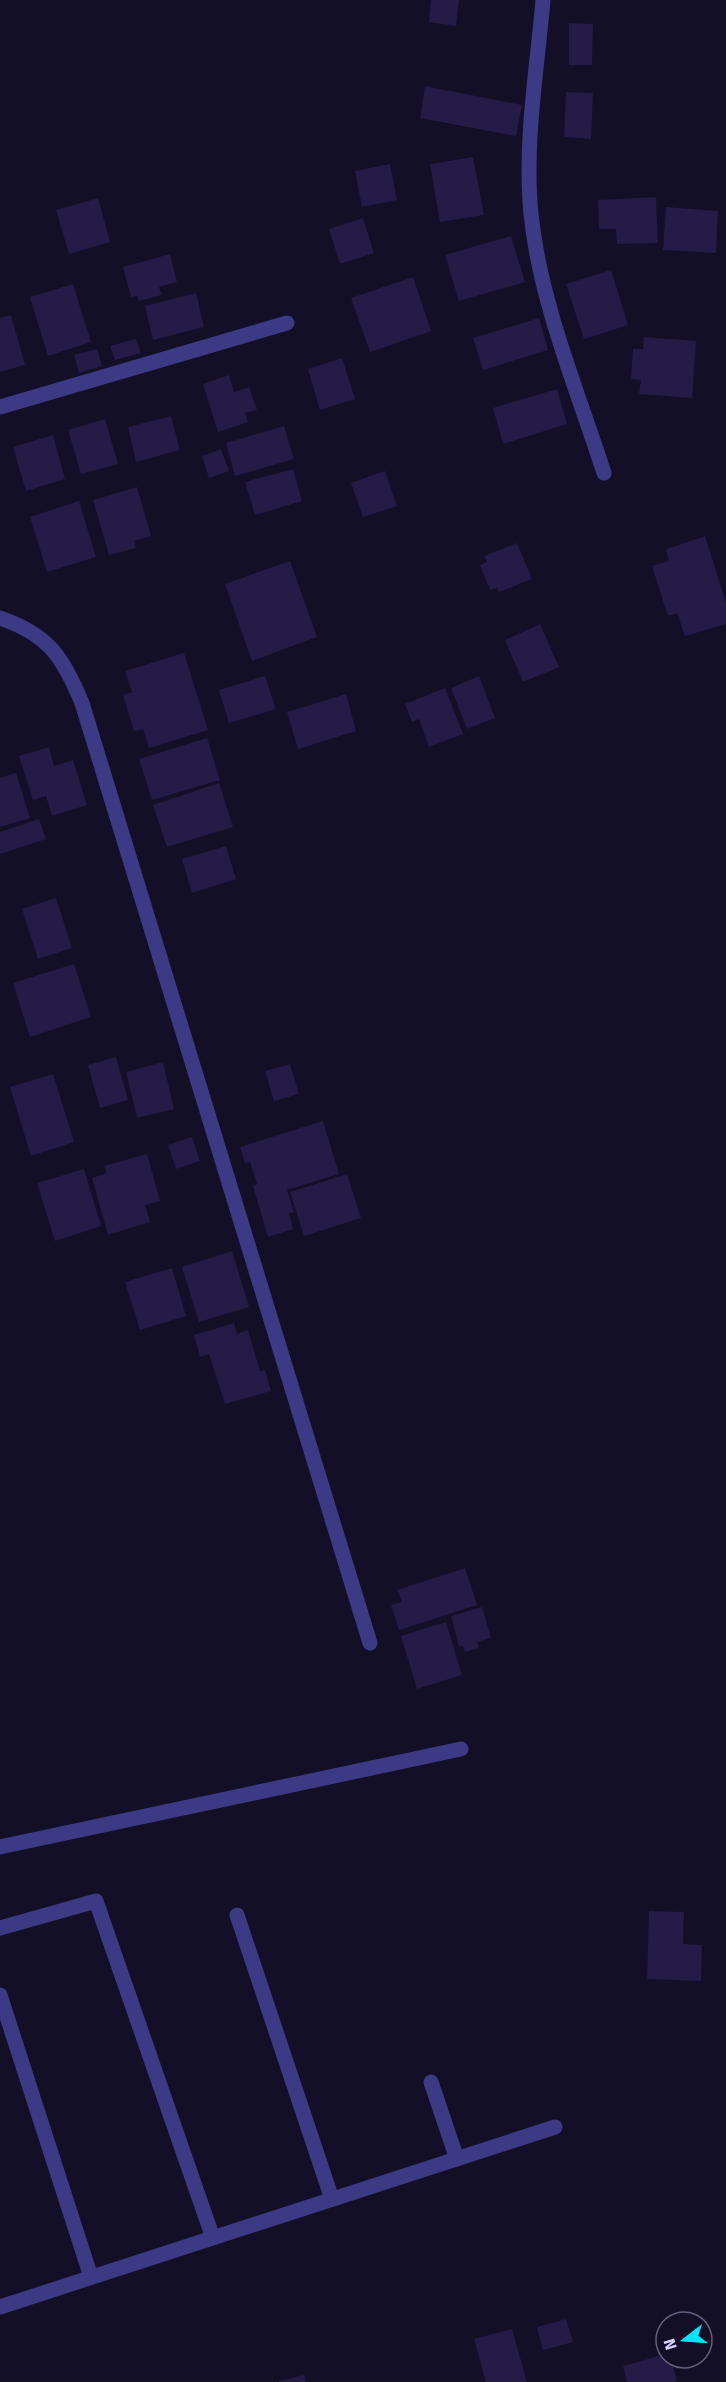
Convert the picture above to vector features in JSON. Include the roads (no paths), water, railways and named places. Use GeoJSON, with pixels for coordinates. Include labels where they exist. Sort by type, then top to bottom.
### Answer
{"type":"FeatureCollection","features":[{"type":"Feature","properties":{"kind":"street"},"geometry":{"type":"LineString","coordinates":[[543,0],[530,161],[531,213],[538,266],[604,473]]}},
{"type":"Feature","properties":{"kind":"street"},"geometry":{"type":"LineString","coordinates":[[0,407],[287,323]]}},
{"type":"Feature","properties":{"kind":"street"},"geometry":{"type":"LineString","coordinates":[[0,618],[26,627],[46,641],[68,669],[82,703],[370,1643]]}},
{"type":"Feature","properties":{"kind":"street"},"geometry":{"type":"LineString","coordinates":[[0,1847],[461,1749]]}},
{"type":"Feature","properties":{"kind":"street"},"geometry":{"type":"LineString","coordinates":[[0,1928],[96,1901],[213,2238]]}},
{"type":"Feature","properties":{"kind":"street"},"geometry":{"type":"LineString","coordinates":[[237,1915],[332,2199]]}},
{"type":"Feature","properties":{"kind":"street"},"geometry":{"type":"LineString","coordinates":[[0,1995],[91,2277]]}},
{"type":"Feature","properties":{"kind":"street"},"geometry":{"type":"LineString","coordinates":[[431,2082],[457,2159]]}},
{"type":"Feature","properties":{"kind":"street"},"geometry":{"type":"LineString","coordinates":[[0,2307],[555,2127]]}}]}
